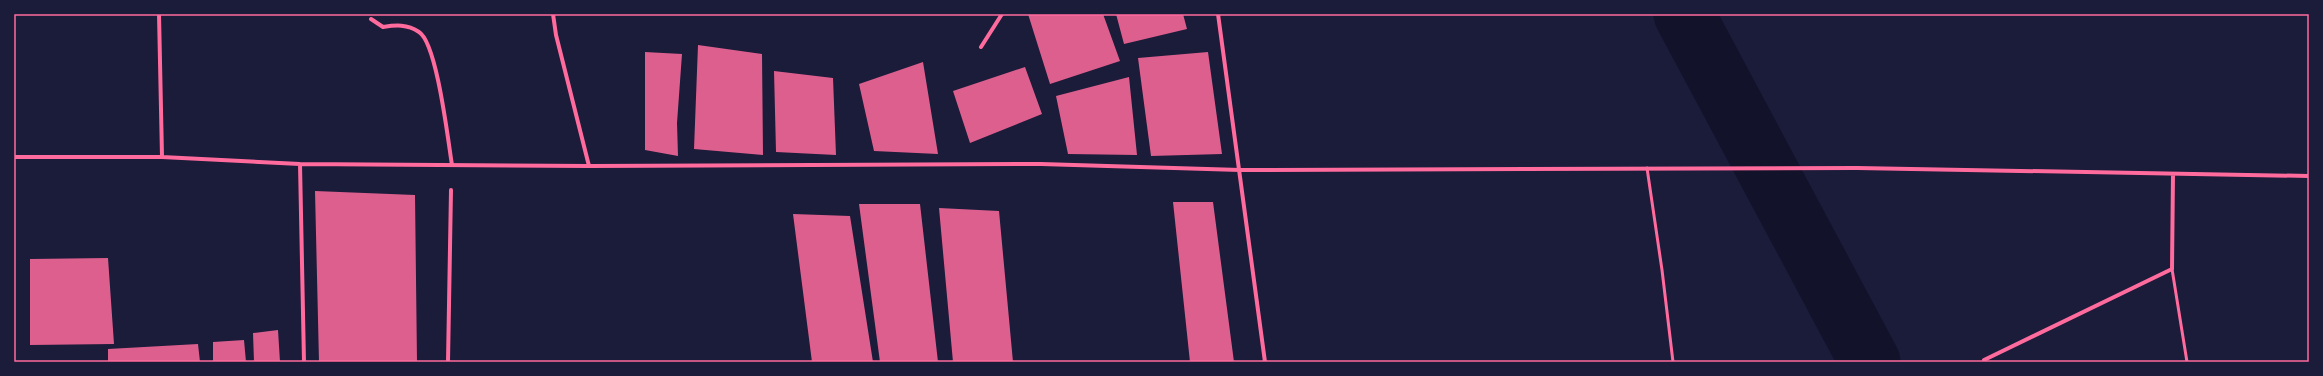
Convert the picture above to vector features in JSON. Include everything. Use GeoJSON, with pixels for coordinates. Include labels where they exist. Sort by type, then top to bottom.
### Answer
{"type":"FeatureCollection","features":[{"type":"Feature","properties":{"kind":"street"},"geometry":{"type":"LineString","coordinates":[[159,14],[162,157]]}},
{"type":"Feature","properties":{"kind":"street"},"geometry":{"type":"LineString","coordinates":[[553,14],[556,35],[589,166]]}},
{"type":"Feature","properties":{"kind":"street"},"geometry":{"type":"LineString","coordinates":[[981,47],[1002,14]]}},
{"type":"Feature","properties":{"kind":"street"},"geometry":{"type":"LineString","coordinates":[[1218,14],[1266,362]]}},
{"type":"Feature","properties":{"kind":"street"},"geometry":{"type":"LineString","coordinates":[[371,19],[383,27],[401,24],[420,32],[432,52],[452,165]]}},
{"type":"Feature","properties":{"kind":"street"},"geometry":{"type":"LineString","coordinates":[[14,157],[162,157],[300,164],[589,166],[1041,164],[1240,170],[1684,167],[1857,168],[2309,176]]}},
{"type":"Feature","properties":{"kind":"street"},"geometry":{"type":"LineString","coordinates":[[300,164],[304,362]]}},
{"type":"Feature","properties":{"kind":"street"},"geometry":{"type":"LineString","coordinates":[[1984,360],[2172,269],[2173,174]]}},
{"type":"Feature","properties":{"kind":"street"},"geometry":{"type":"LineString","coordinates":[[448,362],[451,190]]}},
{"type":"Feature","properties":{"kind":"lane"},"geometry":{"type":"LineString","coordinates":[[1647,168],[1662,270],[1673,362]]}},
{"type":"Feature","properties":{"kind":"lane"},"geometry":{"type":"LineString","coordinates":[[2172,269],[2187,362]]}},
{"type":"Feature","properties":{"kind":"shaded area"},"geometry":{"type":"Polygon","coordinates":[[[1655,14],[1707,14],[1771,145],[1727,150],[1655,14]]]}},
{"type":"Feature","properties":{"kind":"building"},"geometry":{"type":"Polygon","coordinates":[[[1028,14],[1103,14],[1120,61],[1050,84],[1028,14]]]}},
{"type":"Feature","properties":{"kind":"building"},"geometry":{"type":"Polygon","coordinates":[[[1116,14],[1183,14],[1187,29],[1124,44],[1116,14]]]}},
{"type":"Feature","properties":{"kind":"building"},"geometry":{"type":"Polygon","coordinates":[[[698,45],[762,54],[763,155],[694,149],[698,45]]]}},
{"type":"Feature","properties":{"kind":"building"},"geometry":{"type":"Polygon","coordinates":[[[645,52],[682,54],[677,123],[678,156],[645,150],[645,52]]]}},
{"type":"Feature","properties":{"kind":"building"},"geometry":{"type":"Polygon","coordinates":[[[1208,52],[1222,154],[1151,156],[1138,58],[1208,52]]]}},
{"type":"Feature","properties":{"kind":"building"},"geometry":{"type":"Polygon","coordinates":[[[923,62],[938,154],[874,151],[859,84],[923,62]]]}},
{"type":"Feature","properties":{"kind":"building"},"geometry":{"type":"Polygon","coordinates":[[[1025,67],[1042,114],[970,143],[953,91],[1025,67]]]}},
{"type":"Feature","properties":{"kind":"building"},"geometry":{"type":"Polygon","coordinates":[[[774,71],[833,78],[836,155],[776,152],[774,71]]]}},
{"type":"Feature","properties":{"kind":"building"},"geometry":{"type":"Polygon","coordinates":[[[1129,77],[1137,155],[1068,154],[1056,96],[1129,77]]]}},
{"type":"Feature","properties":{"kind":"building"},"geometry":{"type":"Polygon","coordinates":[[[315,191],[415,195],[417,362],[319,362],[315,191]]]}},
{"type":"Feature","properties":{"kind":"building"},"geometry":{"type":"Polygon","coordinates":[[[1173,202],[1213,202],[1234,362],[1190,362],[1173,202]]]}},
{"type":"Feature","properties":{"kind":"building"},"geometry":{"type":"Polygon","coordinates":[[[859,204],[920,204],[938,362],[880,362],[859,204]]]}},
{"type":"Feature","properties":{"kind":"building"},"geometry":{"type":"Polygon","coordinates":[[[939,208],[999,211],[1013,362],[953,362],[939,208]]]}},
{"type":"Feature","properties":{"kind":"building"},"geometry":{"type":"Polygon","coordinates":[[[793,214],[850,216],[873,362],[812,362],[793,214]]]}},
{"type":"Feature","properties":{"kind":"building"},"geometry":{"type":"Polygon","coordinates":[[[108,258],[114,344],[30,345],[30,259],[108,258]]]}},
{"type":"Feature","properties":{"kind":"building"},"geometry":{"type":"Polygon","coordinates":[[[278,330],[280,362],[254,362],[253,333],[278,330]]]}},
{"type":"Feature","properties":{"kind":"building"},"geometry":{"type":"Polygon","coordinates":[[[244,340],[246,362],[213,362],[213,342],[244,340]]]}},
{"type":"Feature","properties":{"kind":"building"},"geometry":{"type":"Polygon","coordinates":[[[198,344],[200,362],[108,362],[108,349],[198,344]]]}},
{"type":"Feature","properties":{"kind":"waterway"},"geometry":{"type":"LineString","coordinates":[[1684,14],[1870,362]]}}]}
